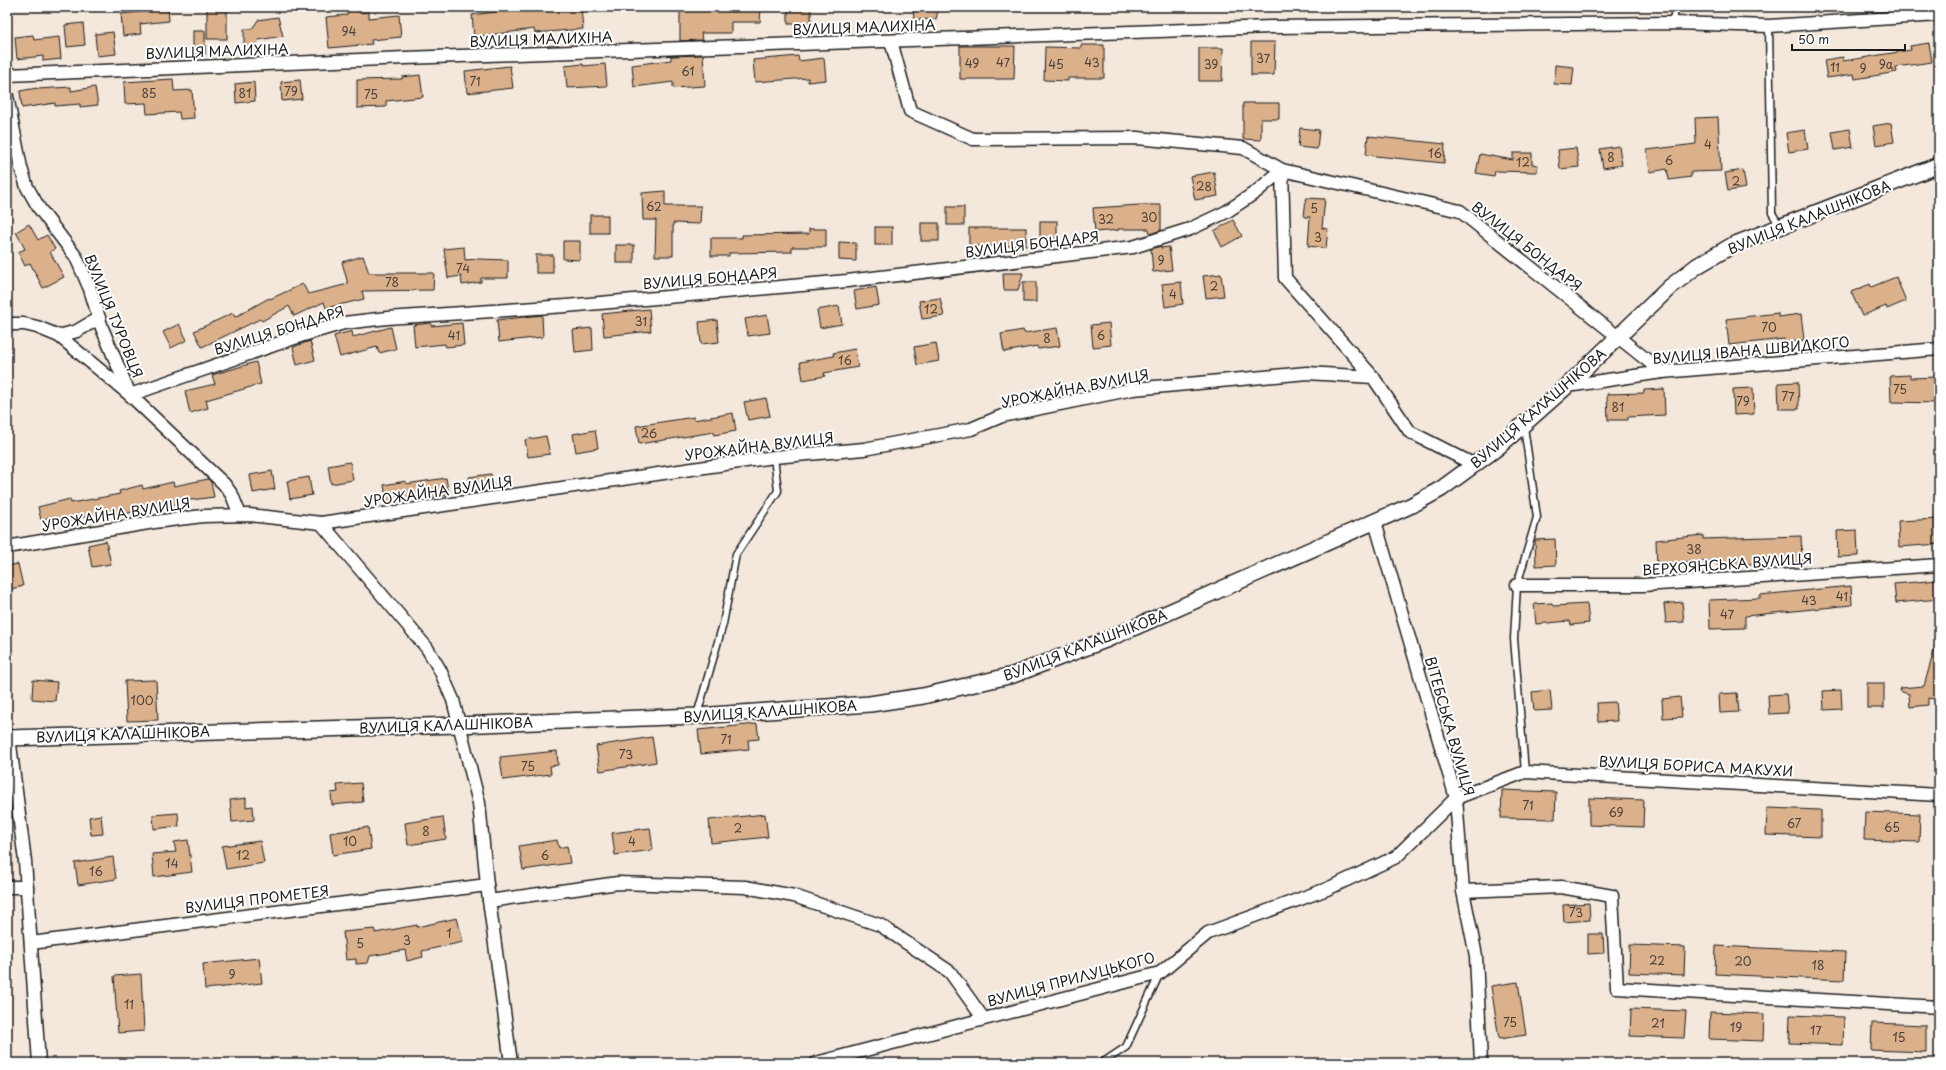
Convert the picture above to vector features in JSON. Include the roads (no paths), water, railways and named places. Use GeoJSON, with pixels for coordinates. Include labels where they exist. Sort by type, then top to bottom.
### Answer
{"type":"FeatureCollection","features":[{"type":"Feature","properties":{"kind":"street","name":"ВУЛИЦЯ МАЛИХІНА"},"geometry":{"type":"LineString","coordinates":[[7,75],[1271,27],[1674,24],[1769,26],[1939,16]]}},
{"type":"Feature","properties":{"kind":"street","name":"ВУЛИЦЯ БОНДАРЯ"},"geometry":{"type":"LineString","coordinates":[[891,41],[910,111],[973,139],[1137,138],[1243,148],[1282,170],[1460,211],[1662,372]]}},
{"type":"Feature","properties":{"kind":"street","name":"ВУЛИЦЯ ТУРОВЦЯ"},"geometry":{"type":"LineString","coordinates":[[7,96],[21,168],[27,187],[39,208],[76,257],[90,289],[98,318],[130,395]]}},
{"type":"Feature","properties":{"kind":"street","name":"ВУЛИЦЯ КАЛАШНІКОВА"},"geometry":{"type":"LineString","coordinates":[[8,738],[458,725],[697,716],[870,704],[952,690],[1013,675],[1108,639],[1412,505],[1441,489],[1475,465],[1523,425],[1567,386],[1670,287],[1697,266],[1733,245],[1939,165]]}},
{"type":"Feature","properties":{"kind":"street","name":"ВУЛИЦЯ БОНДАРЯ"},"geometry":{"type":"LineString","coordinates":[[130,395],[300,336],[344,323],[387,318],[566,306],[847,281],[1134,247],[1190,229],[1226,212],[1256,192],[1282,170]]}},
{"type":"Feature","properties":{"kind":"street"},"geometry":{"type":"LineString","coordinates":[[1282,170],[1285,278],[1322,321],[1374,377],[1410,432],[1475,465]]}},
{"type":"Feature","properties":{"kind":"street"},"geometry":{"type":"LineString","coordinates":[[59,336],[77,331],[98,318]]}},
{"type":"Feature","properties":{"kind":"street"},"geometry":{"type":"LineString","coordinates":[[7,324],[24,324],[37,327],[59,336],[130,395],[224,484],[232,495],[240,516]]}},
{"type":"Feature","properties":{"kind":"street","name":"ВУЛИЦЯ ІВАНА ШВИДКОГО"},"geometry":{"type":"LineString","coordinates":[[1567,386],[1662,372],[1939,349]]}},
{"type":"Feature","properties":{"kind":"street","name":"УРОЖАЙНА ВУЛИЦЯ"},"geometry":{"type":"LineString","coordinates":[[7,547],[154,522],[203,516],[240,516],[321,523],[774,458],[864,449],[971,429],[1002,416],[1133,389],[1307,373],[1374,377]]}},
{"type":"Feature","properties":{"kind":"street","name":"ВІТЕБСЬКА ВУЛИЦЯ"},"geometry":{"type":"LineString","coordinates":[[1375,522],[1456,798],[1463,891],[1476,956],[1481,1063]]}},
{"type":"Feature","properties":{"kind":"street"},"geometry":{"type":"LineString","coordinates":[[321,523],[427,648],[440,670],[453,700],[458,725],[479,803],[487,885],[511,1063]]}},
{"type":"Feature","properties":{"kind":"street","name":"ВЕРХОЯНСЬКА ВУЛИЦЯ"},"geometry":{"type":"LineString","coordinates":[[1518,585],[1643,585],[1939,565]]}},
{"type":"Feature","properties":{"kind":"street"},"geometry":{"type":"LineString","coordinates":[[8,738],[25,860],[39,1063]]}},
{"type":"Feature","properties":{"kind":"street","name":"ВУЛИЦЯ БОРИСА МАКУХИ"},"geometry":{"type":"LineString","coordinates":[[1456,798],[1525,772],[1939,795]]}},
{"type":"Feature","properties":{"kind":"street","name":"ВУЛИЦЯ ПРИЛУЦЬКОГО"},"geometry":{"type":"LineString","coordinates":[[816,1063],[983,1018],[1160,973],[1208,933],[1327,889],[1396,857],[1456,798]]}},
{"type":"Feature","properties":{"kind":"street"},"geometry":{"type":"LineString","coordinates":[[489,901],[618,884],[745,887],[794,896],[880,925],[950,972],[983,1018]]}},
{"type":"Feature","properties":{"kind":"street","name":"ВУЛИЦЯ ПРОМЕТЕЯ"},"geometry":{"type":"LineString","coordinates":[[31,943],[487,885]]}},
{"type":"Feature","properties":{"kind":"street"},"geometry":{"type":"LineString","coordinates":[[7,887],[27,887]]}},
{"type":"Feature","properties":{"kind":"street"},"geometry":{"type":"LineString","coordinates":[[1463,891],[1561,887],[1612,896],[1617,988],[1939,1007]]}},
{"type":"Feature","properties":{"kind":"lane"},"geometry":{"type":"LineString","coordinates":[[1674,7],[1674,24]]}},
{"type":"Feature","properties":{"kind":"lane"},"geometry":{"type":"LineString","coordinates":[[1769,26],[1772,213],[1780,227]]}},
{"type":"Feature","properties":{"kind":"lane"},"geometry":{"type":"LineString","coordinates":[[1523,425],[1537,517],[1518,585],[1514,639],[1525,772]]}},
{"type":"Feature","properties":{"kind":"lane"},"geometry":{"type":"LineString","coordinates":[[697,716],[723,624],[736,554],[778,491],[774,458]]}},
{"type":"Feature","properties":{"kind":"lane"},"geometry":{"type":"LineString","coordinates":[[1102,1063],[1126,1047],[1160,973]]}}]}
